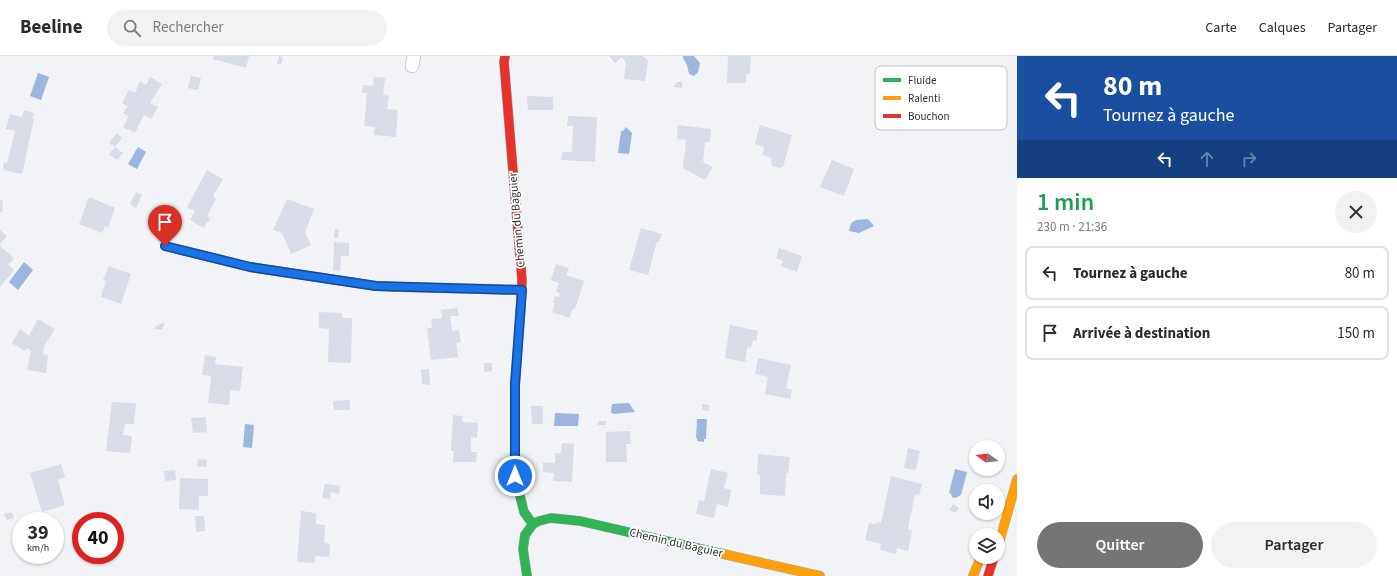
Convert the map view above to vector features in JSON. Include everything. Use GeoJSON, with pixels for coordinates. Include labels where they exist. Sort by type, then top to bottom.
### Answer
{"type":"FeatureCollection","features":[{"type":"Feature","properties":{"kind":"street","name":"Chemin du Baguier"},"geometry":{"type":"LineString","coordinates":[[505,56],[504,62],[522,280],[515,385],[515,476],[524,512],[532,523],[541,518],[561,518],[768,570],[820,576]]}},
{"type":"Feature","properties":{"kind":"street"},"geometry":{"type":"LineString","coordinates":[[165,246],[250,267],[376,286],[522,290]]}},
{"type":"Feature","properties":{"kind":"street"},"geometry":{"type":"LineString","coordinates":[[1003,528],[1017,479]]}},
{"type":"Feature","properties":{"kind":"street"},"geometry":{"type":"LineString","coordinates":[[994,528],[1013,490]]}},
{"type":"Feature","properties":{"kind":"street"},"geometry":{"type":"LineString","coordinates":[[527,576],[523,544],[525,535],[532,523]]}},
{"type":"Feature","properties":{"kind":"street"},"geometry":{"type":"LineString","coordinates":[[972,576],[978,564]]}},
{"type":"Feature","properties":{"kind":"street"},"geometry":{"type":"LineString","coordinates":[[988,576],[992,564]]}},
{"type":"Feature","properties":{"kind":"water"},"geometry":{"type":"Polygon","coordinates":[[[683,56],[694,56],[700,63],[698,72],[694,76],[689,74],[683,56]]]}},
{"type":"Feature","properties":{"kind":"water"},"geometry":{"type":"Polygon","coordinates":[[[38,73],[49,77],[41,100],[30,96],[38,73]]]}},
{"type":"Feature","properties":{"kind":"water"},"geometry":{"type":"Polygon","coordinates":[[[626,127],[632,133],[629,154],[618,153],[621,131],[623,131],[626,127]]]}},
{"type":"Feature","properties":{"kind":"water"},"geometry":{"type":"Polygon","coordinates":[[[138,147],[146,152],[137,169],[128,164],[138,147]]]}},
{"type":"Feature","properties":{"kind":"water"},"geometry":{"type":"Polygon","coordinates":[[[868,219],[874,226],[859,233],[849,231],[851,223],[856,220],[868,219]]]}},
{"type":"Feature","properties":{"kind":"water"},"geometry":{"type":"Polygon","coordinates":[[[24,262],[33,270],[18,290],[9,282],[24,262]]]}},
{"type":"Feature","properties":{"kind":"water"},"geometry":{"type":"Polygon","coordinates":[[[629,403],[635,412],[613,414],[611,412],[612,404],[629,403]]]}},
{"type":"Feature","properties":{"kind":"water"},"geometry":{"type":"Polygon","coordinates":[[[555,413],[579,414],[578,426],[554,426],[555,413]]]}},
{"type":"Feature","properties":{"kind":"water"},"geometry":{"type":"Polygon","coordinates":[[[697,419],[707,419],[706,439],[704,439],[704,442],[697,441],[696,438],[697,419]]]}},
{"type":"Feature","properties":{"kind":"water"},"geometry":{"type":"Polygon","coordinates":[[[245,424],[254,425],[252,448],[243,447],[245,424]]]}},
{"type":"Feature","properties":{"kind":"water"},"geometry":{"type":"Polygon","coordinates":[[[955,469],[967,472],[961,495],[955,498],[949,493],[955,469]]]}},
{"type":"Feature","properties":{"kind":"building"},"geometry":{"type":"Polygon","coordinates":[[[214,56],[249,56],[246,68],[213,59],[214,56]]]}},
{"type":"Feature","properties":{"kind":"building"},"geometry":{"type":"Polygon","coordinates":[[[279,56],[283,57],[281,65],[277,64],[279,56]]]}},
{"type":"Feature","properties":{"kind":"building"},"geometry":{"type":"Polygon","coordinates":[[[609,56],[643,56],[648,61],[645,81],[624,79],[626,63],[622,57],[615,63],[609,56]]]}},
{"type":"Feature","properties":{"kind":"building"},"geometry":{"type":"Polygon","coordinates":[[[728,56],[751,56],[750,74],[746,74],[746,83],[727,83],[728,56]]]}},
{"type":"Feature","properties":{"kind":"building"},"geometry":{"type":"Polygon","coordinates":[[[191,76],[201,78],[198,90],[188,88],[191,76]]]}},
{"type":"Feature","properties":{"kind":"building"},"geometry":{"type":"Polygon","coordinates":[[[150,77],[162,84],[150,103],[158,107],[151,119],[144,115],[135,133],[123,127],[129,116],[123,113],[128,106],[122,103],[129,90],[135,93],[140,81],[146,85],[150,77]]]}},
{"type":"Feature","properties":{"kind":"building"},"geometry":{"type":"Polygon","coordinates":[[[374,77],[385,78],[383,95],[389,96],[387,109],[398,110],[396,137],[374,135],[375,127],[364,126],[367,93],[362,93],[363,85],[373,86],[374,77]]]}},
{"type":"Feature","properties":{"kind":"building"},"geometry":{"type":"Polygon","coordinates":[[[677,82],[682,82],[682,88],[673,87],[677,82]]]}},
{"type":"Feature","properties":{"kind":"building"},"geometry":{"type":"Polygon","coordinates":[[[527,96],[553,97],[553,110],[528,110],[527,96]]]}},
{"type":"Feature","properties":{"kind":"building"},"geometry":{"type":"Polygon","coordinates":[[[24,110],[34,113],[32,119],[34,119],[22,174],[3,170],[4,162],[7,163],[15,131],[6,129],[10,114],[22,117],[24,110]]]}},
{"type":"Feature","properties":{"kind":"building"},"geometry":{"type":"Polygon","coordinates":[[[568,116],[597,117],[595,162],[561,160],[562,152],[572,152],[573,126],[567,126],[568,116]]]}},
{"type":"Feature","properties":{"kind":"building"},"geometry":{"type":"Polygon","coordinates":[[[678,125],[711,129],[710,142],[705,142],[703,162],[713,167],[705,180],[683,168],[686,140],[677,139],[678,125]]]}},
{"type":"Feature","properties":{"kind":"building"},"geometry":{"type":"Polygon","coordinates":[[[760,125],[792,135],[783,167],[780,168],[773,166],[771,164],[772,158],[762,155],[764,147],[755,144],[760,125]]]}},
{"type":"Feature","properties":{"kind":"building"},"geometry":{"type":"Polygon","coordinates":[[[117,133],[122,138],[115,147],[109,143],[117,133]]]}},
{"type":"Feature","properties":{"kind":"building"},"geometry":{"type":"Polygon","coordinates":[[[115,147],[123,153],[117,160],[109,154],[115,147]]]}},
{"type":"Feature","properties":{"kind":"building"},"geometry":{"type":"Polygon","coordinates":[[[832,160],[854,169],[844,196],[820,187],[832,160]]]}},
{"type":"Feature","properties":{"kind":"building"},"geometry":{"type":"Polygon","coordinates":[[[207,170],[223,179],[213,196],[216,199],[207,216],[210,218],[204,228],[190,220],[195,211],[187,207],[207,170]]]}},
{"type":"Feature","properties":{"kind":"building"},"geometry":{"type":"Polygon","coordinates":[[[136,192],[142,195],[136,208],[130,204],[136,192]]]}},
{"type":"Feature","properties":{"kind":"building"},"geometry":{"type":"Polygon","coordinates":[[[89,197],[115,208],[108,227],[105,226],[102,233],[79,224],[89,197]]]}},
{"type":"Feature","properties":{"kind":"building"},"geometry":{"type":"Polygon","coordinates":[[[287,199],[314,209],[305,232],[311,245],[291,254],[282,233],[273,230],[287,199]]]}},
{"type":"Feature","properties":{"kind":"building"},"geometry":{"type":"Polygon","coordinates":[[[0,200],[3,201],[2,212],[0,212],[0,200]]]}},
{"type":"Feature","properties":{"kind":"building"},"geometry":{"type":"Polygon","coordinates":[[[641,228],[662,234],[659,242],[657,241],[648,275],[629,270],[641,228]]]}},
{"type":"Feature","properties":{"kind":"building"},"geometry":{"type":"Polygon","coordinates":[[[335,229],[339,229],[338,238],[334,238],[335,229]]]}},
{"type":"Feature","properties":{"kind":"building"},"geometry":{"type":"Polygon","coordinates":[[[0,230],[7,236],[0,244],[0,230]]]}},
{"type":"Feature","properties":{"kind":"building"},"geometry":{"type":"Polygon","coordinates":[[[334,242],[349,243],[349,256],[341,256],[340,271],[333,270],[334,242]]]}},
{"type":"Feature","properties":{"kind":"building"},"geometry":{"type":"Polygon","coordinates":[[[0,246],[14,258],[8,265],[14,270],[0,287],[0,246]]]}},
{"type":"Feature","properties":{"kind":"building"},"geometry":{"type":"Polygon","coordinates":[[[779,248],[802,256],[797,272],[781,266],[783,261],[776,258],[779,248]]]}},
{"type":"Feature","properties":{"kind":"building"},"geometry":{"type":"Polygon","coordinates":[[[556,264],[569,268],[566,275],[584,281],[575,309],[573,308],[569,318],[552,312],[555,303],[553,302],[555,296],[559,297],[560,293],[556,292],[559,283],[551,280],[556,264]]]}},
{"type":"Feature","properties":{"kind":"building"},"geometry":{"type":"Polygon","coordinates":[[[109,266],[131,274],[121,304],[101,297],[106,281],[103,280],[109,266]]]}},
{"type":"Feature","properties":{"kind":"building"},"geometry":{"type":"Polygon","coordinates":[[[457,308],[459,316],[450,316],[452,331],[459,330],[461,342],[456,343],[458,357],[431,360],[427,328],[432,328],[431,319],[442,318],[441,310],[457,308]]]}},
{"type":"Feature","properties":{"kind":"building"},"geometry":{"type":"Polygon","coordinates":[[[319,312],[342,313],[342,318],[352,318],[351,363],[328,362],[329,329],[319,328],[319,312]]]}},
{"type":"Feature","properties":{"kind":"building"},"geometry":{"type":"Polygon","coordinates":[[[38,319],[55,329],[44,346],[43,354],[48,355],[46,373],[27,370],[31,351],[27,348],[25,351],[12,343],[20,329],[29,336],[38,319]]]}},
{"type":"Feature","properties":{"kind":"building"},"geometry":{"type":"Polygon","coordinates":[[[165,322],[162,330],[154,329],[156,326],[165,322]]]}},
{"type":"Feature","properties":{"kind":"building"},"geometry":{"type":"Polygon","coordinates":[[[730,325],[758,331],[756,341],[753,340],[751,348],[747,347],[745,362],[725,358],[730,325]]]}},
{"type":"Feature","properties":{"kind":"building"},"geometry":{"type":"Polygon","coordinates":[[[205,355],[216,357],[215,364],[243,367],[240,391],[230,390],[229,405],[208,403],[211,376],[202,375],[205,355]]]}},
{"type":"Feature","properties":{"kind":"building"},"geometry":{"type":"Polygon","coordinates":[[[758,358],[791,365],[786,388],[792,390],[790,399],[765,394],[768,377],[755,374],[758,358]]]}},
{"type":"Feature","properties":{"kind":"building"},"geometry":{"type":"Polygon","coordinates":[[[484,363],[492,363],[492,371],[484,372],[484,363]]]}},
{"type":"Feature","properties":{"kind":"building"},"geometry":{"type":"Polygon","coordinates":[[[429,369],[430,385],[422,384],[421,370],[429,369]]]}},
{"type":"Feature","properties":{"kind":"building"},"geometry":{"type":"Polygon","coordinates":[[[350,400],[350,410],[334,410],[333,401],[350,400]]]}},
{"type":"Feature","properties":{"kind":"building"},"geometry":{"type":"Polygon","coordinates":[[[112,402],[136,403],[134,424],[125,424],[123,435],[132,436],[130,453],[106,451],[112,402]]]}},
{"type":"Feature","properties":{"kind":"building"},"geometry":{"type":"Polygon","coordinates":[[[702,404],[709,405],[709,411],[702,410],[702,404]]]}},
{"type":"Feature","properties":{"kind":"building"},"geometry":{"type":"Polygon","coordinates":[[[531,406],[543,406],[543,424],[532,424],[531,406]]]}},
{"type":"Feature","properties":{"kind":"building"},"geometry":{"type":"Polygon","coordinates":[[[453,415],[463,416],[462,422],[478,423],[477,438],[471,437],[471,452],[477,452],[476,462],[453,462],[454,451],[451,451],[453,415]]]}},
{"type":"Feature","properties":{"kind":"building"},"geometry":{"type":"Polygon","coordinates":[[[206,417],[207,432],[193,433],[191,418],[206,417]]]}},
{"type":"Feature","properties":{"kind":"building"},"geometry":{"type":"Polygon","coordinates":[[[598,421],[606,421],[606,425],[598,425],[598,421]]]}},
{"type":"Feature","properties":{"kind":"building"},"geometry":{"type":"Polygon","coordinates":[[[630,431],[631,444],[626,444],[627,462],[606,462],[606,432],[630,431]]]}},
{"type":"Feature","properties":{"kind":"building"},"geometry":{"type":"Polygon","coordinates":[[[562,443],[574,444],[572,482],[553,481],[554,473],[543,472],[543,462],[555,463],[555,453],[561,453],[562,443]]]}},
{"type":"Feature","properties":{"kind":"building"},"geometry":{"type":"Polygon","coordinates":[[[908,448],[920,451],[916,470],[904,468],[908,448]]]}},
{"type":"Feature","properties":{"kind":"building"},"geometry":{"type":"Polygon","coordinates":[[[758,454],[790,457],[788,473],[786,473],[785,496],[760,494],[760,475],[757,475],[758,454]]]}},
{"type":"Feature","properties":{"kind":"building"},"geometry":{"type":"Polygon","coordinates":[[[198,459],[207,460],[206,467],[197,466],[198,459]]]}},
{"type":"Feature","properties":{"kind":"building"},"geometry":{"type":"Polygon","coordinates":[[[61,464],[65,477],[58,480],[65,505],[42,512],[30,473],[61,464]]]}},
{"type":"Feature","properties":{"kind":"building"},"geometry":{"type":"Polygon","coordinates":[[[711,469],[728,473],[724,488],[731,490],[728,507],[717,504],[714,518],[696,514],[699,500],[704,501],[711,469]]]}},
{"type":"Feature","properties":{"kind":"building"},"geometry":{"type":"Polygon","coordinates":[[[175,470],[176,480],[165,481],[164,471],[175,470]]]}},
{"type":"Feature","properties":{"kind":"building"},"geometry":{"type":"Polygon","coordinates":[[[891,476],[922,484],[919,495],[915,494],[908,529],[912,531],[908,551],[897,548],[896,554],[880,550],[881,544],[865,540],[869,523],[881,523],[891,476]]]}},
{"type":"Feature","properties":{"kind":"building"},"geometry":{"type":"Polygon","coordinates":[[[180,478],[208,479],[208,496],[199,496],[199,510],[179,509],[180,478]]]}},
{"type":"Feature","properties":{"kind":"building"},"geometry":{"type":"Polygon","coordinates":[[[325,484],[340,486],[339,494],[331,492],[330,499],[322,498],[325,484]]]}},
{"type":"Feature","properties":{"kind":"building"},"geometry":{"type":"Polygon","coordinates":[[[953,504],[959,508],[956,513],[950,510],[953,504]]]}},
{"type":"Feature","properties":{"kind":"building"},"geometry":{"type":"Polygon","coordinates":[[[301,511],[316,513],[316,524],[325,525],[324,543],[330,544],[329,557],[315,556],[315,563],[297,562],[301,511]]]}},
{"type":"Feature","properties":{"kind":"building"},"geometry":{"type":"Polygon","coordinates":[[[12,512],[12,519],[7,520],[4,514],[12,512]]]}},
{"type":"Feature","properties":{"kind":"building"},"geometry":{"type":"Polygon","coordinates":[[[195,516],[204,516],[205,531],[196,532],[195,516]]]}},
{"type":"Feature","properties":{"kind":"traffic: fast"},"geometry":{"type":"LineString","coordinates":[[521,302],[515,385],[515,476],[524,512],[532,523]]}},
{"type":"Feature","properties":{"kind":"traffic: fast"},"geometry":{"type":"LineString","coordinates":[[527,576],[523,549],[525,535],[533,524],[551,518],[580,521],[719,553]]}},
{"type":"Feature","properties":{"kind":"traffic: slow"},"geometry":{"type":"LineString","coordinates":[[397,287],[522,290]]}},
{"type":"Feature","properties":{"kind":"traffic: slow"},"geometry":{"type":"LineString","coordinates":[[1003,528],[1017,479]]}},
{"type":"Feature","properties":{"kind":"traffic: slow"},"geometry":{"type":"LineString","coordinates":[[719,553],[820,576]]}},
{"type":"Feature","properties":{"kind":"traffic: slow"},"geometry":{"type":"LineString","coordinates":[[973,576],[978,564]]}},
{"type":"Feature","properties":{"kind":"traffic: jam"},"geometry":{"type":"LineString","coordinates":[[505,56],[504,62],[522,280],[521,302]]}},
{"type":"Feature","properties":{"kind":"traffic: jam"},"geometry":{"type":"LineString","coordinates":[[165,246],[250,267],[376,286],[397,287]]}},
{"type":"Feature","properties":{"kind":"traffic: jam"},"geometry":{"type":"LineString","coordinates":[[988,576],[992,564]]}},
{"type":"Feature","properties":{"kind":"route"},"geometry":{"type":"LineString","coordinates":[[165,246],[250,267],[376,286],[522,290],[515,385],[515,476]]}}]}
